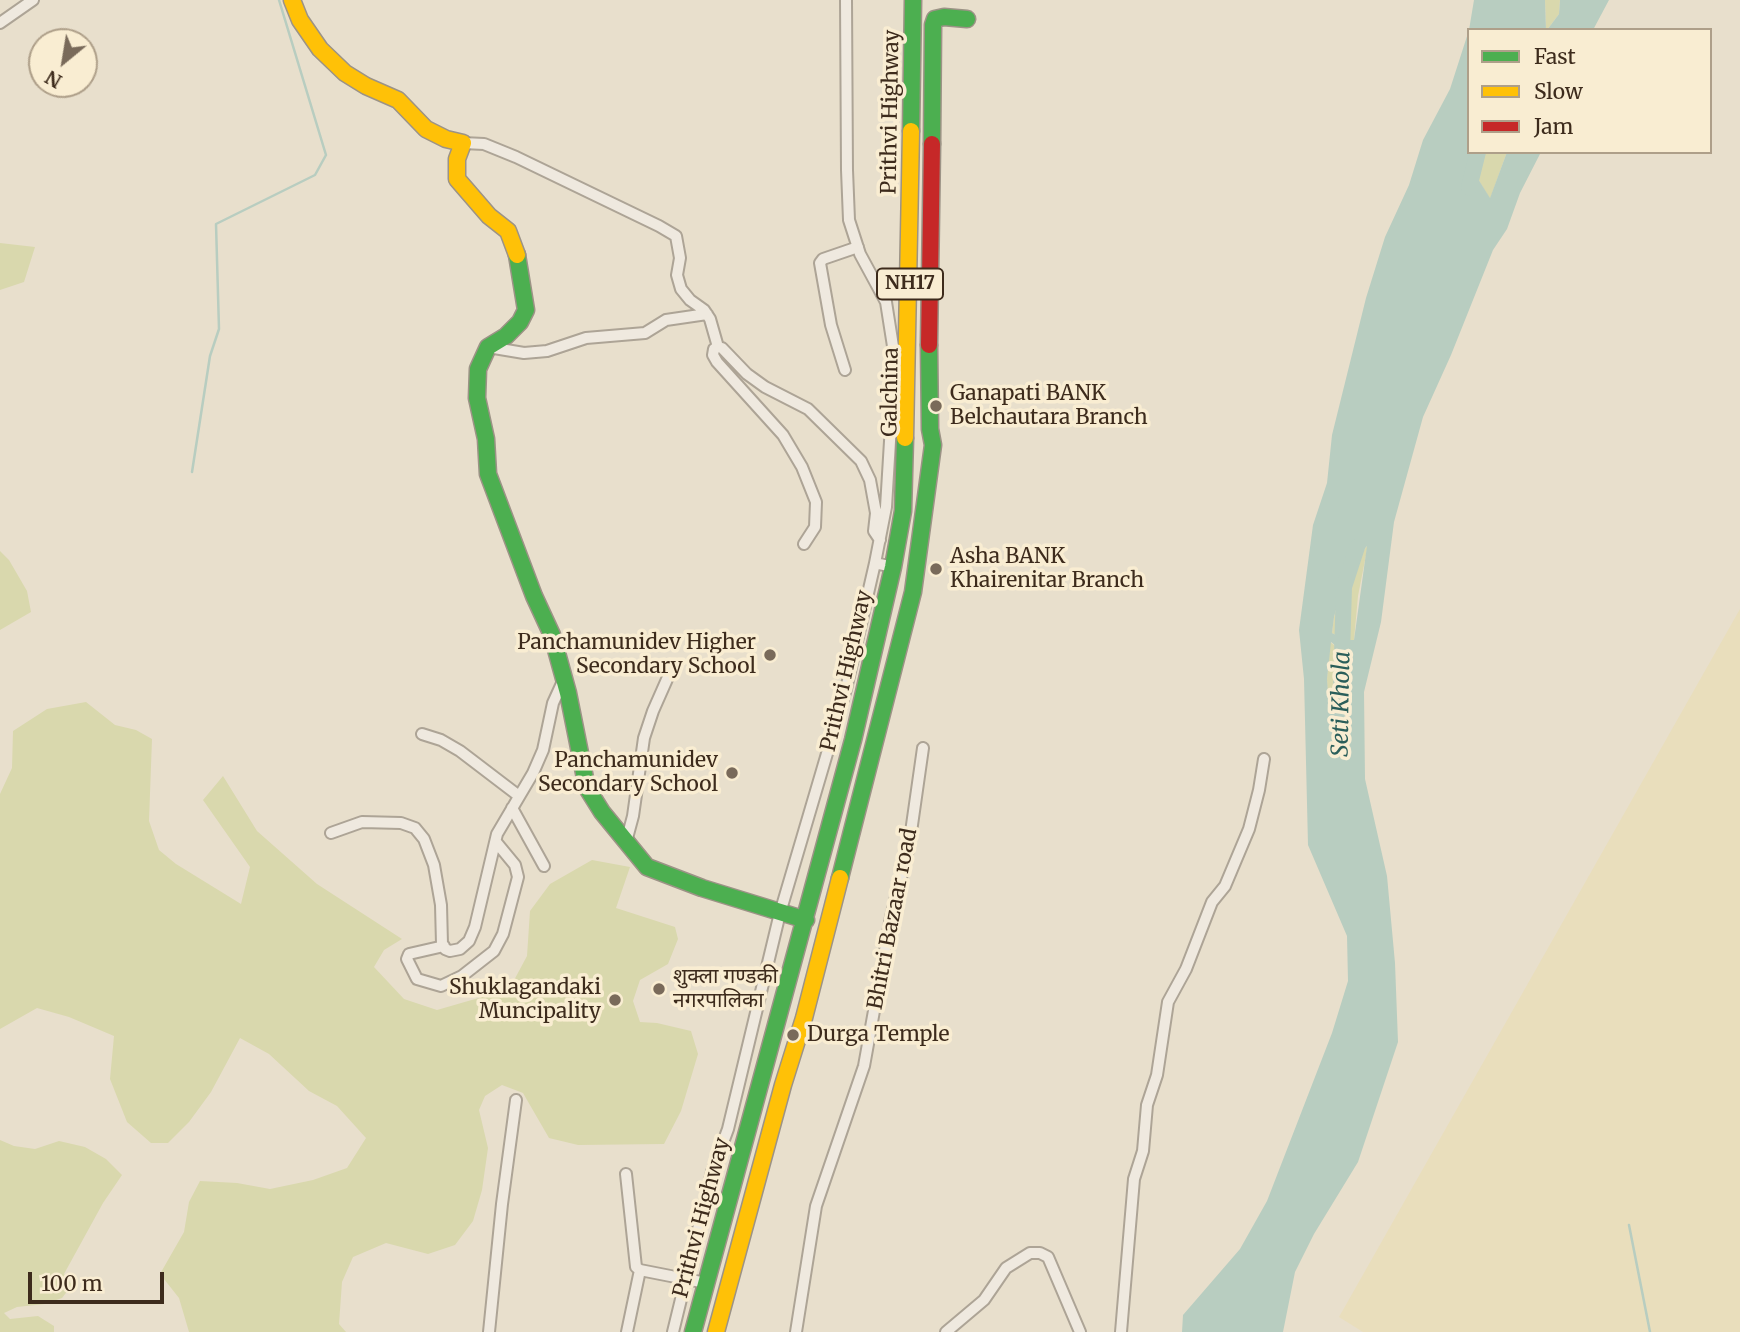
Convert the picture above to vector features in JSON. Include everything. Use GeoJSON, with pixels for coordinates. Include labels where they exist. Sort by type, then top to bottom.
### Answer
{"type":"FeatureCollection","features":[{"type":"Feature","properties":{"kind":"main road"},"geometry":{"type":"LineString","coordinates":[[292,0],[300,20],[320,49],[345,73],[398,100],[426,129],[446,139],[463,143],[457,159],[457,179],[489,216],[508,231],[517,253],[526,310],[520,322],[506,336],[488,347],[478,369],[477,398],[486,439],[488,474],[534,596],[552,635],[564,678],[587,788],[647,867],[702,888],[806,920]]}},
{"type":"Feature","properties":{"kind":"main road","name":"Prithvi Highway"},"geometry":{"type":"LineString","coordinates":[[693,1332],[806,920],[863,699],[903,511],[913,0]]}},
{"type":"Feature","properties":{"kind":"main road"},"geometry":{"type":"LineString","coordinates":[[716,1332],[804,1017],[913,592],[933,445],[929,375],[933,24],[935,19],[944,17],[967,19]]}},
{"type":"Feature","properties":{"kind":"street"},"geometry":{"type":"LineString","coordinates":[[0,23],[33,0]]}},
{"type":"Feature","properties":{"kind":"street","name":"Galchina"},"geometry":{"type":"LineString","coordinates":[[673,1332],[780,913],[846,690],[886,507],[895,359],[886,302],[858,247],[849,220],[846,0]]}},
{"type":"Feature","properties":{"kind":"street"},"geometry":{"type":"LineString","coordinates":[[463,143],[484,144],[516,157],[676,236],[680,258],[677,275],[681,289],[707,314],[718,347],[765,387],[808,409],[861,461],[870,480],[876,513],[874,531],[880,540]]}},
{"type":"Feature","properties":{"kind":"street"},"geometry":{"type":"LineString","coordinates":[[845,370],[831,325],[820,263],[823,259],[858,247]]}},
{"type":"Feature","properties":{"kind":"street"},"geometry":{"type":"LineString","coordinates":[[488,347],[524,353],[547,351],[586,338],[645,332],[666,320],[707,314]]}},
{"type":"Feature","properties":{"kind":"street"},"geometry":{"type":"LineString","coordinates":[[718,347],[714,349],[713,355],[717,362],[783,435],[802,467],[816,502],[815,527],[804,544]]}},
{"type":"Feature","properties":{"kind":"street"},"geometry":{"type":"LineString","coordinates":[[875,563],[893,567]]}},
{"type":"Feature","properties":{"kind":"street"},"geometry":{"type":"LineString","coordinates":[[626,842],[633,816],[644,738],[672,668]]}},
{"type":"Feature","properties":{"kind":"street"},"geometry":{"type":"LineString","coordinates":[[331,833],[362,822],[401,823],[415,828],[424,839],[434,865],[443,946],[450,951],[460,949],[469,941],[480,912],[498,834],[543,750],[553,703],[564,678]]}},
{"type":"Feature","properties":{"kind":"street"},"geometry":{"type":"LineString","coordinates":[[863,699],[885,706]]}},
{"type":"Feature","properties":{"kind":"street"},"geometry":{"type":"LineString","coordinates":[[422,734],[441,740],[460,751],[519,796]]}},
{"type":"Feature","properties":{"kind":"street","name":"Bhitri Bazaar road"},"geometry":{"type":"LineString","coordinates":[[796,1332],[816,1206],[864,1066],[891,917],[909,846],[923,748]]}},
{"type":"Feature","properties":{"kind":"street"},"geometry":{"type":"LineString","coordinates":[[1121,1332],[1133,1179],[1143,1151],[1147,1105],[1157,1075],[1168,1002],[1186,969],[1212,902],[1225,886],[1249,829],[1264,759]]}},
{"type":"Feature","properties":{"kind":"street"},"geometry":{"type":"LineString","coordinates":[[512,808],[544,866]]}},
{"type":"Feature","properties":{"kind":"street"},"geometry":{"type":"LineString","coordinates":[[443,946],[409,954],[407,959],[417,979],[441,986],[462,976],[494,951],[503,934],[518,877],[515,866],[496,842]]}},
{"type":"Feature","properties":{"kind":"street"},"geometry":{"type":"LineString","coordinates":[[489,1332],[516,1100]]}},
{"type":"Feature","properties":{"kind":"street"},"geometry":{"type":"LineString","coordinates":[[626,1174],[636,1267],[706,1283]]}},
{"type":"Feature","properties":{"kind":"street"},"geometry":{"type":"LineString","coordinates":[[946,1332],[984,1300],[1006,1268],[1030,1253],[1040,1253],[1048,1257],[1080,1332]]}},
{"type":"Feature","properties":{"kind":"street"},"geometry":{"type":"LineString","coordinates":[[627,1332],[640,1270]]}},
{"type":"Feature","properties":{"kind":"shaded area"},"geometry":{"type":"Polygon","coordinates":[[[1740,609],[1740,1332],[1363,1332],[1339,1317],[1740,609]]]}},
{"type":"Feature","properties":{"kind":"green space"},"geometry":{"type":"Polygon","coordinates":[[[1545,0],[1560,0],[1559,14],[1546,28],[1545,0]]]}},
{"type":"Feature","properties":{"kind":"green space"},"geometry":{"type":"Polygon","coordinates":[[[1472,154],[1506,154],[1490,199],[1475,174],[1472,154]]]}},
{"type":"Feature","properties":{"kind":"green space"},"geometry":{"type":"Polygon","coordinates":[[[0,243],[35,247],[24,282],[0,290],[0,243]]]}},
{"type":"Feature","properties":{"kind":"green space"},"geometry":{"type":"Polygon","coordinates":[[[1368,545],[1358,596],[1354,640],[1345,640],[1332,633],[1334,617],[1347,570],[1368,545]]]}},
{"type":"Feature","properties":{"kind":"green space"},"geometry":{"type":"Polygon","coordinates":[[[0,551],[9,560],[27,591],[31,612],[0,630],[0,551]]]}},
{"type":"Feature","properties":{"kind":"green space"},"geometry":{"type":"Polygon","coordinates":[[[1330,642],[1345,653],[1348,675],[1340,703],[1328,709],[1327,679],[1330,642]]]}},
{"type":"Feature","properties":{"kind":"green space"},"geometry":{"type":"Polygon","coordinates":[[[86,702],[115,725],[136,730],[152,739],[149,821],[159,850],[176,864],[241,904],[250,867],[203,800],[223,776],[257,831],[317,884],[402,939],[384,950],[374,967],[404,999],[437,1010],[482,997],[512,984],[527,956],[530,911],[550,884],[592,860],[630,867],[616,908],[675,927],[678,939],[668,964],[640,980],[633,1001],[640,1022],[691,1031],[698,1054],[681,1111],[664,1144],[578,1145],[549,1138],[523,1093],[502,1085],[485,1096],[479,1110],[488,1148],[482,1190],[473,1221],[455,1245],[428,1254],[386,1243],[353,1257],[342,1282],[339,1324],[346,1332],[189,1332],[179,1298],[160,1274],[184,1232],[189,1202],[200,1181],[237,1183],[270,1189],[313,1180],[347,1168],[366,1138],[337,1106],[309,1091],[269,1054],[240,1038],[211,1092],[189,1122],[168,1143],[151,1143],[127,1122],[110,1079],[114,1036],[69,1017],[37,1008],[0,1029],[0,794],[12,768],[13,731],[47,709],[86,702]]]}},
{"type":"Feature","properties":{"kind":"green space"},"geometry":{"type":"Polygon","coordinates":[[[0,1140],[14,1146],[35,1149],[59,1141],[85,1147],[106,1159],[122,1175],[103,1203],[64,1274],[72,1285],[62,1298],[45,1304],[17,1307],[4,1313],[10,1319],[38,1316],[54,1326],[54,1332],[0,1332],[0,1140]]]}},
{"type":"Feature","properties":{"kind":"water"},"geometry":{"type":"Polygon","coordinates":[[[1474,0],[1545,0],[1546,28],[1469,28],[1474,0]]]}},
{"type":"Feature","properties":{"kind":"water"},"geometry":{"type":"Polygon","coordinates":[[[1560,0],[1609,0],[1594,28],[1548,28],[1559,14],[1560,0]]]}},
{"type":"Feature","properties":{"kind":"water"},"geometry":{"type":"Polygon","coordinates":[[[1467,36],[1467,154],[1472,154],[1475,174],[1490,198],[1506,154],[1540,154],[1520,193],[1507,229],[1493,250],[1423,417],[1394,522],[1381,622],[1364,692],[1365,779],[1387,876],[1395,963],[1398,1042],[1358,1162],[1314,1234],[1295,1272],[1283,1332],[1182,1332],[1183,1315],[1240,1249],[1267,1201],[1332,1033],[1348,981],[1347,936],[1308,845],[1304,679],[1299,630],[1313,525],[1327,483],[1332,435],[1366,298],[1385,237],[1409,185],[1423,140],[1450,89],[1467,36]],[[1367,546],[1347,570],[1334,617],[1332,633],[1345,640],[1354,640],[1367,546]],[[1331,642],[1327,679],[1329,709],[1340,703],[1348,675],[1345,653],[1331,642]]]}},
{"type":"Feature","properties":{"kind":"waterway"},"geometry":{"type":"LineString","coordinates":[[192,472],[210,356],[219,329],[216,224],[315,175],[326,155],[279,0]]}},
{"type":"Feature","properties":{"kind":"waterway","name":"Seti Khola"},"geometry":{"type":"LineString","coordinates":[[1469,188],[1478,154]]}},
{"type":"Feature","properties":{"kind":"waterway","name":"Seti Khola"},"geometry":{"type":"LineString","coordinates":[[1340,722],[1344,587],[1357,547]]}},
{"type":"Feature","properties":{"kind":"waterway"},"geometry":{"type":"LineString","coordinates":[[1629,1225],[1650,1332]]}},
{"type":"Feature","properties":{"kind":"traffic: fast"},"geometry":{"type":"LineString","coordinates":[[911,131],[913,0]]}},
{"type":"Feature","properties":{"kind":"traffic: fast"},"geometry":{"type":"LineString","coordinates":[[932,144],[933,25],[935,19],[944,17],[967,19]]}},
{"type":"Feature","properties":{"kind":"traffic: fast"},"geometry":{"type":"LineString","coordinates":[[517,255],[526,310],[520,322],[506,336],[488,347],[478,369],[477,398],[486,439],[488,474],[534,596],[552,635],[568,693],[587,788],[602,812],[647,867],[702,888],[806,920]]}},
{"type":"Feature","properties":{"kind":"traffic: fast"},"geometry":{"type":"LineString","coordinates":[[840,878],[913,592],[933,445],[930,429],[929,345]]}},
{"type":"Feature","properties":{"kind":"traffic: fast"},"geometry":{"type":"LineString","coordinates":[[693,1332],[853,740],[893,567],[903,511],[905,438]]}},
{"type":"Feature","properties":{"kind":"traffic: slow"},"geometry":{"type":"LineString","coordinates":[[292,0],[300,20],[320,49],[345,73],[398,100],[426,129],[446,139],[463,143],[457,159],[457,179],[489,216],[508,231],[517,255]]}},
{"type":"Feature","properties":{"kind":"traffic: slow"},"geometry":{"type":"LineString","coordinates":[[905,438],[911,131]]}},
{"type":"Feature","properties":{"kind":"traffic: slow"},"geometry":{"type":"LineString","coordinates":[[716,1332],[783,1085],[804,1018],[840,878]]}},
{"type":"Feature","properties":{"kind":"traffic: jam"},"geometry":{"type":"LineString","coordinates":[[929,345],[932,144]]}},
{"type":"Feature","properties":{"kind":"place","name":"Ganapati BANK Belchautara Branch"},"geometry":{"type":"Point","coordinates":[936,406]}},
{"type":"Feature","properties":{"kind":"place","name":"Asha BANK Khairenitar Branch"},"geometry":{"type":"Point","coordinates":[936,569]}},
{"type":"Feature","properties":{"kind":"place","name":"Panchamunidev Higher Secondary School"},"geometry":{"type":"Point","coordinates":[770,655]}},
{"type":"Feature","properties":{"kind":"place","name":"Panchamunidev Secondary School"},"geometry":{"type":"Point","coordinates":[732,773]}},
{"type":"Feature","properties":{"kind":"place","name":"शुक्ला गण्डकी नगरपालिका"},"geometry":{"type":"Point","coordinates":[659,989]}},
{"type":"Feature","properties":{"kind":"place","name":"Shuklagandaki Muncipality"},"geometry":{"type":"Point","coordinates":[615,1000]}},
{"type":"Feature","properties":{"kind":"place","name":"Durga Temple"},"geometry":{"type":"Point","coordinates":[793,1035]}}]}
